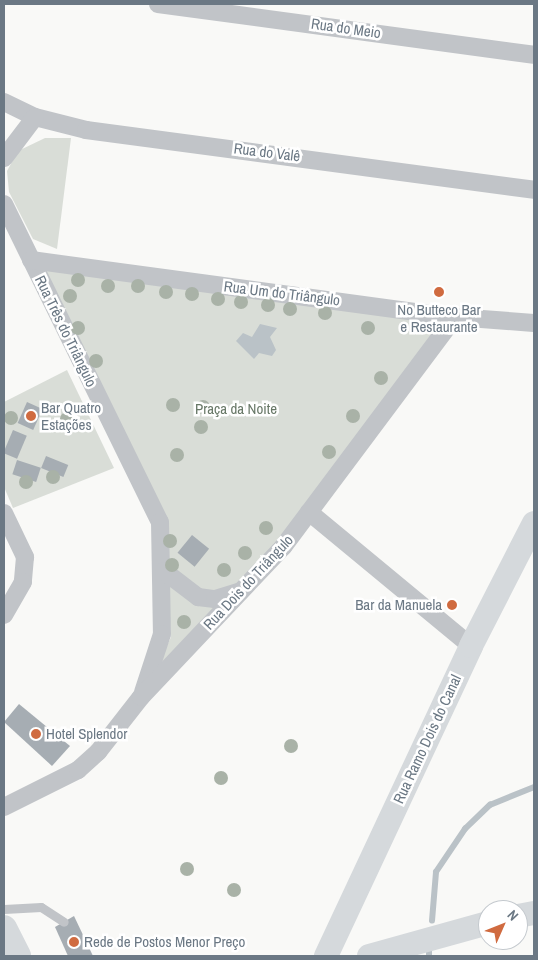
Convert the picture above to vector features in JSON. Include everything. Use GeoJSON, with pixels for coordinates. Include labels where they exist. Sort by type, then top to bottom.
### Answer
{"type":"FeatureCollection","features":[{"type":"Feature","properties":{"kind":"main road"},"geometry":{"type":"LineString","coordinates":[[4,928],[18,956]]}},
{"type":"Feature","properties":{"kind":"street","name":"Rua do Meio"},"geometry":{"type":"LineString","coordinates":[[158,4],[534,55]]}},
{"type":"Feature","properties":{"kind":"street","name":"Rua do Valê"},"geometry":{"type":"LineString","coordinates":[[4,102],[35,117],[86,130],[534,190]]}},
{"type":"Feature","properties":{"kind":"street"},"geometry":{"type":"LineString","coordinates":[[4,158],[35,117]]}},
{"type":"Feature","properties":{"kind":"street","name":"Rua Três do Triângulo"},"geometry":{"type":"LineString","coordinates":[[4,204],[160,522],[164,571],[162,634],[141,697]]}},
{"type":"Feature","properties":{"kind":"street","name":"Rua Um do Triângulo"},"geometry":{"type":"LineString","coordinates":[[31,260],[455,317],[534,323]]}},
{"type":"Feature","properties":{"kind":"street","name":"Rua Dois do Triângulo"},"geometry":{"type":"LineString","coordinates":[[4,807],[78,770],[98,752],[141,697],[241,591],[309,512],[455,317]]}},
{"type":"Feature","properties":{"kind":"street"},"geometry":{"type":"LineString","coordinates":[[309,512],[471,646]]}},
{"type":"Feature","properties":{"kind":"street"},"geometry":{"type":"LineString","coordinates":[[4,513],[25,557],[23,582],[4,616]]}},
{"type":"Feature","properties":{"kind":"street","name":"Rua Ramo Dois do Canal"},"geometry":{"type":"LineString","coordinates":[[326,956],[471,646],[534,524]]}},
{"type":"Feature","properties":{"kind":"street"},"geometry":{"type":"LineString","coordinates":[[164,571],[198,597],[215,599],[241,591]]}},
{"type":"Feature","properties":{"kind":"street"},"geometry":{"type":"LineString","coordinates":[[369,956],[478,926]]}},
{"type":"Feature","properties":{"kind":"lane"},"geometry":{"type":"LineString","coordinates":[[4,909],[41,907],[64,922]]}},
{"type":"Feature","properties":{"kind":"green space"},"geometry":{"type":"Polygon","coordinates":[[[45,138],[71,138],[57,249],[33,239],[9,192],[7,171],[18,151],[45,138]]]}},
{"type":"Feature","properties":{"kind":"green space","name":"Praça da Noite"},"geometry":{"type":"Polygon","coordinates":[[[40,268],[444,322],[280,541],[148,686],[171,637],[163,517],[40,268]]]}},
{"type":"Feature","properties":{"kind":"green space"},"geometry":{"type":"Polygon","coordinates":[[[67,370],[114,468],[13,508],[4,487],[4,402],[67,370]]]}},
{"type":"Feature","properties":{"kind":"shaded area"},"geometry":{"type":"Polygon","coordinates":[[[260,324],[277,328],[270,337],[276,350],[272,356],[259,353],[254,359],[236,341],[243,333],[252,337],[260,324]]]}},
{"type":"Feature","properties":{"kind":"building","name":"Bar Quatro Estações"},"geometry":{"type":"Polygon","coordinates":[[[27,402],[43,409],[33,430],[18,423],[27,402]]]}},
{"type":"Feature","properties":{"kind":"building"},"geometry":{"type":"Polygon","coordinates":[[[13,430],[27,436],[17,459],[4,453],[13,430]]]}},
{"type":"Feature","properties":{"kind":"building"},"geometry":{"type":"Polygon","coordinates":[[[46,456],[68,465],[63,477],[41,468],[46,456]]]}},
{"type":"Feature","properties":{"kind":"building"},"geometry":{"type":"Polygon","coordinates":[[[17,460],[41,468],[36,482],[12,474],[17,460]]]}},
{"type":"Feature","properties":{"kind":"building"},"geometry":{"type":"Polygon","coordinates":[[[192,535],[209,549],[195,567],[178,553],[192,535]]]}},
{"type":"Feature","properties":{"kind":"building","name":"Hotel Splendor"},"geometry":{"type":"Polygon","coordinates":[[[19,704],[70,746],[52,766],[4,722],[19,704]]]}},
{"type":"Feature","properties":{"kind":"building","name":"Rede de Postos Menor Preço"},"geometry":{"type":"Polygon","coordinates":[[[74,916],[93,956],[68,956],[55,927],[74,916]]]}},
{"type":"Feature","properties":{"kind":"waterway"},"geometry":{"type":"LineString","coordinates":[[432,921],[436,872],[465,829],[490,805],[534,787]]}},
{"type":"Feature","properties":{"kind":"waterway"},"geometry":{"type":"LineString","coordinates":[[429,951],[429,956]]}},
{"type":"Feature","properties":{"kind":"place","name":"No Butteco Bar e Restaurante"},"geometry":{"type":"Point","coordinates":[439,292]}},
{"type":"Feature","properties":{"kind":"place","name":"Bar Quatro Estações"},"geometry":{"type":"Point","coordinates":[31,416]}},
{"type":"Feature","properties":{"kind":"place","name":"Bar da Manuela"},"geometry":{"type":"Point","coordinates":[452,605]}},
{"type":"Feature","properties":{"kind":"place","name":"Hotel Splendor"},"geometry":{"type":"Point","coordinates":[36,734]}},
{"type":"Feature","properties":{"kind":"place","name":"Rede de Postos Menor Preço"},"geometry":{"type":"Point","coordinates":[74,942]}}]}
